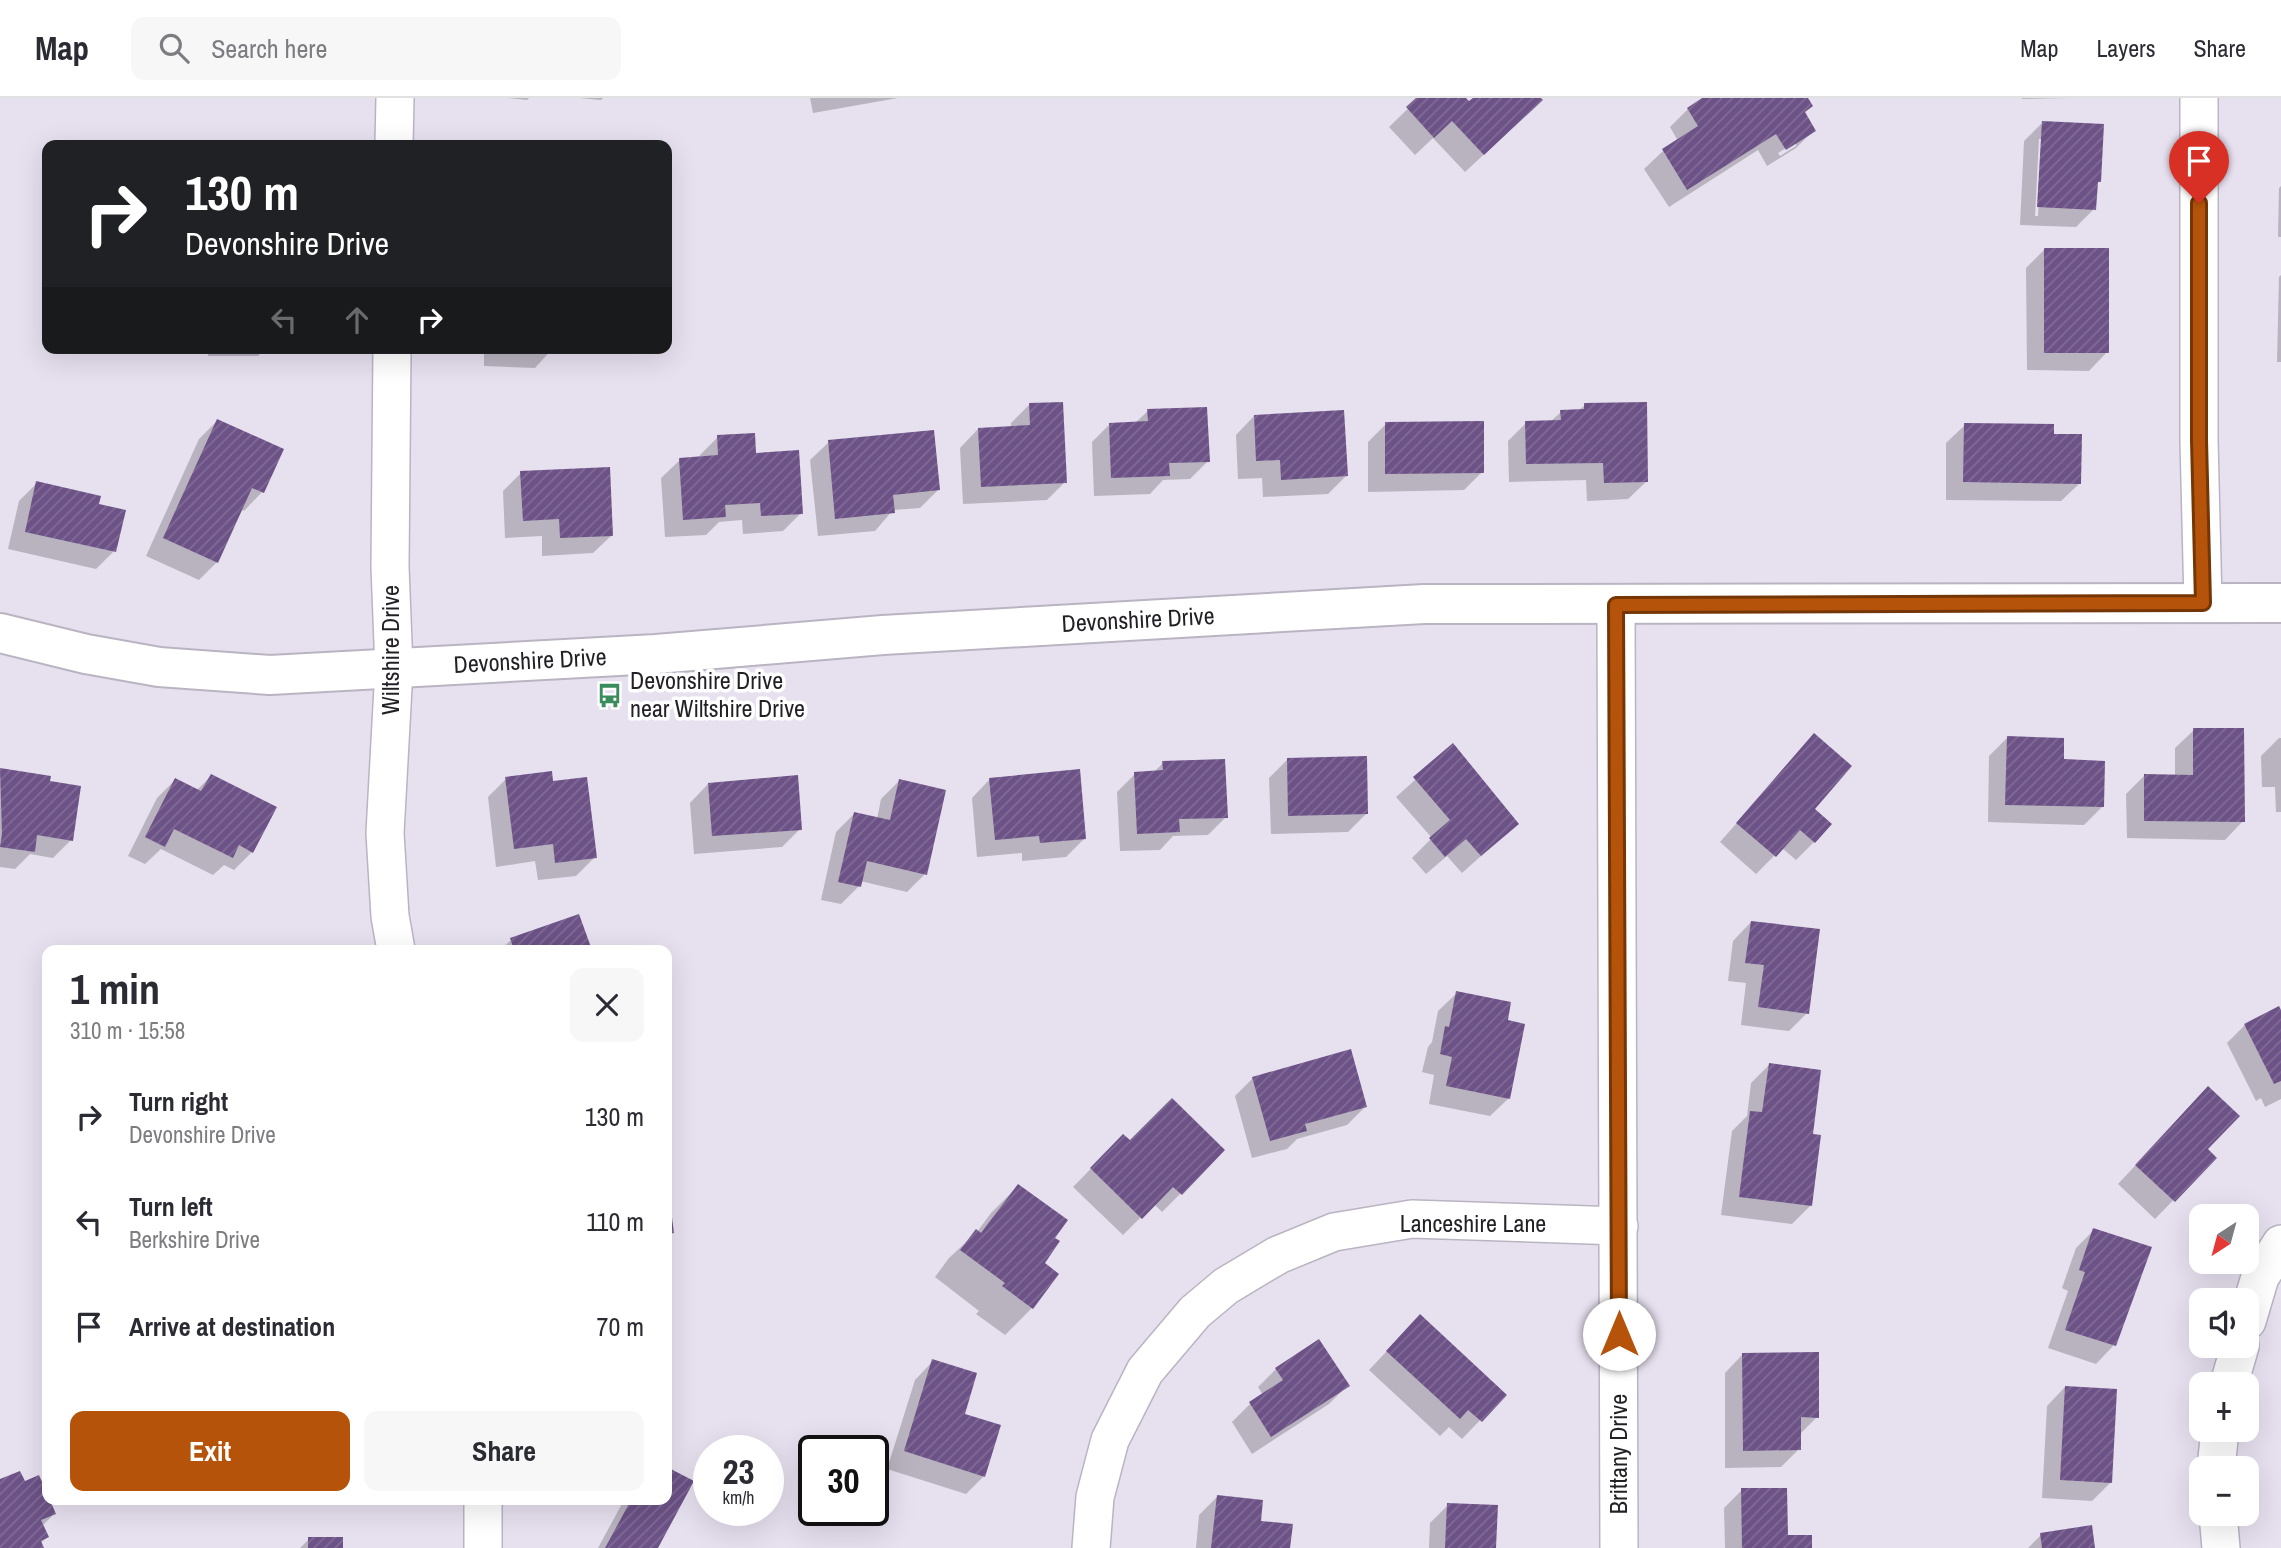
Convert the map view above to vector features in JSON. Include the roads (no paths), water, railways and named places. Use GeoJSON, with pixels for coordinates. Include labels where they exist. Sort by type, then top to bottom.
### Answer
{"type":"FeatureCollection","features":[{"type":"Feature","properties":{"kind":"street"},"geometry":{"type":"LineString","coordinates":[[394,140],[395,98]]}},
{"type":"Feature","properties":{"kind":"street"},"geometry":{"type":"LineString","coordinates":[[2199,98],[2199,440],[2203,603]]}},
{"type":"Feature","properties":{"kind":"street","name":"Wiltshire Drive"},"geometry":{"type":"LineString","coordinates":[[393,354],[390,568],[394,669],[385,833],[390,916],[395,945]]}},
{"type":"Feature","properties":{"kind":"street","name":"Devonshire Drive"},"geometry":{"type":"LineString","coordinates":[[0,632],[86,654],[159,667],[270,675],[656,654],[883,635],[1424,604],[2281,603]]}},
{"type":"Feature","properties":{"kind":"street","name":"Brittany Drive"},"geometry":{"type":"LineString","coordinates":[[1616,605],[1619,1548]]}},
{"type":"Feature","properties":{"kind":"street","name":"Lanceshire Lane"},"geometry":{"type":"LineString","coordinates":[[1091,1548],[1095,1497],[1110,1440],[1145,1371],[1195,1312],[1226,1286],[1278,1255],[1334,1232],[1412,1219],[1619,1226]]}},
{"type":"Feature","properties":{"kind":"street"},"geometry":{"type":"LineString","coordinates":[[2257,1288],[2260,1277],[2281,1244]]}},
{"type":"Feature","properties":{"kind":"street"},"geometry":{"type":"LineString","coordinates":[[483,1505],[483,1548]]}},
{"type":"Feature","properties":{"kind":"street"},"geometry":{"type":"LineString","coordinates":[[2219,1526],[2221,1548]]}},
{"type":"Feature","properties":{"kind":"place","name":"Devonshire Drive near Wiltshire Drive"},"geometry":{"type":"Point","coordinates":[610,695]}}]}
